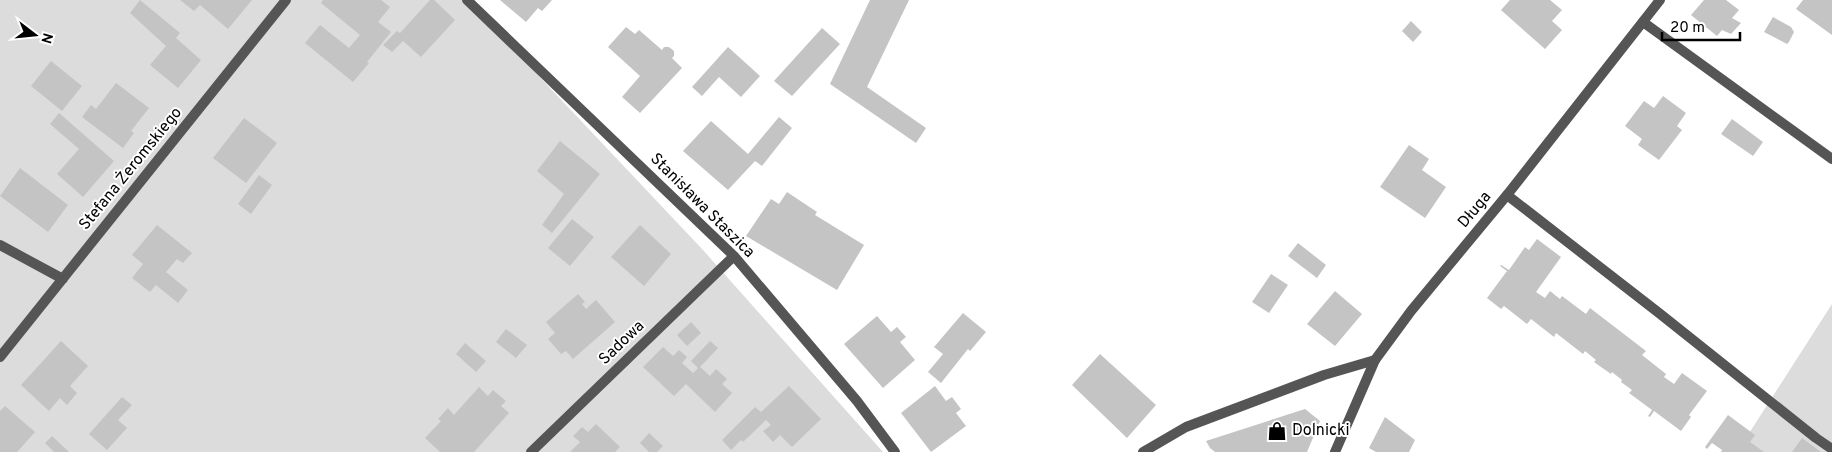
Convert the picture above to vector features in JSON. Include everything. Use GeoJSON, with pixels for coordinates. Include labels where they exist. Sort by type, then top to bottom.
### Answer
{"type":"FeatureCollection","features":[{"type":"Feature","properties":{"kind":"street","name":"Stefana Żeromskiego"},"geometry":{"type":"LineString","coordinates":[[0,357],[286,0]]}},
{"type":"Feature","properties":{"kind":"street","name":"Stanisława Staszica"},"geometry":{"type":"LineString","coordinates":[[467,0],[734,256],[857,401],[895,452]]}},
{"type":"Feature","properties":{"kind":"street","name":"Długa"},"geometry":{"type":"LineString","coordinates":[[1335,452],[1375,360],[1411,311],[1507,195],[1660,0]]}},
{"type":"Feature","properties":{"kind":"street"},"geometry":{"type":"LineString","coordinates":[[1642,22],[1832,159]]}},
{"type":"Feature","properties":{"kind":"street"},"geometry":{"type":"LineString","coordinates":[[1507,195],[1832,449]]}},
{"type":"Feature","properties":{"kind":"street"},"geometry":{"type":"LineString","coordinates":[[0,245],[63,279]]}},
{"type":"Feature","properties":{"kind":"street","name":"Sadowa"},"geometry":{"type":"LineString","coordinates":[[531,452],[734,256]]}},
{"type":"Feature","properties":{"kind":"street"},"geometry":{"type":"LineString","coordinates":[[1143,452],[1186,427],[1324,375],[1375,360]]}},
{"type":"Feature","properties":{"kind":"shaded area"},"geometry":{"type":"Polygon","coordinates":[[[0,0],[467,0],[703,250],[883,452],[0,452],[0,0]]]}},
{"type":"Feature","properties":{"kind":"shaded area"},"geometry":{"type":"Polygon","coordinates":[[[1832,304],[1832,452],[1737,452],[1832,304]]]}},
{"type":"Feature","properties":{"kind":"building"},"geometry":{"type":"Polygon","coordinates":[[[140,0],[180,33],[176,38],[201,60],[178,88],[150,65],[166,46],[130,13],[140,0]]]}},
{"type":"Feature","properties":{"kind":"building"},"geometry":{"type":"Polygon","coordinates":[[[180,0],[252,0],[228,29],[200,5],[194,11],[180,0]]]}},
{"type":"Feature","properties":{"kind":"building"},"geometry":{"type":"Polygon","coordinates":[[[323,0],[381,0],[390,7],[378,22],[391,32],[353,82],[305,43],[320,25],[349,48],[360,35],[321,3],[323,0]]]}},
{"type":"Feature","properties":{"kind":"building"},"geometry":{"type":"Polygon","coordinates":[[[430,0],[434,0],[455,20],[421,57],[403,41],[392,52],[383,45],[397,31],[400,33],[430,0]]]}},
{"type":"Feature","properties":{"kind":"building"},"geometry":{"type":"Polygon","coordinates":[[[500,0],[552,0],[542,11],[538,8],[526,22],[500,0]]]}},
{"type":"Feature","properties":{"kind":"building"},"geometry":{"type":"Polygon","coordinates":[[[870,0],[909,0],[867,87],[926,128],[916,143],[830,84],[870,0]]]}},
{"type":"Feature","properties":{"kind":"building"},"geometry":{"type":"Polygon","coordinates":[[[1510,0],[1550,0],[1562,10],[1552,21],[1562,30],[1545,49],[1501,10],[1510,0]]]}},
{"type":"Feature","properties":{"kind":"building"},"geometry":{"type":"Polygon","coordinates":[[[1704,0],[1726,0],[1739,10],[1732,18],[1741,23],[1731,34],[1722,30],[1717,36],[1691,15],[1704,0]]]}},
{"type":"Feature","properties":{"kind":"building"},"geometry":{"type":"Polygon","coordinates":[[[1803,0],[1832,0],[1832,35],[1796,9],[1803,0]]]}},
{"type":"Feature","properties":{"kind":"building"},"geometry":{"type":"Polygon","coordinates":[[[1773,17],[1791,27],[1794,32],[1787,44],[1764,32],[1773,17]]]}},
{"type":"Feature","properties":{"kind":"building"},"geometry":{"type":"Polygon","coordinates":[[[1411,21],[1422,32],[1413,42],[1402,31],[1411,21]]]}},
{"type":"Feature","properties":{"kind":"building"},"geometry":{"type":"Polygon","coordinates":[[[626,27],[635,34],[639,30],[662,50],[664,47],[669,47],[674,51],[672,58],[682,68],[640,113],[622,97],[640,76],[608,47],[626,27]]]}},
{"type":"Feature","properties":{"kind":"building"},"geometry":{"type":"Polygon","coordinates":[[[822,28],[840,44],[792,96],[774,81],[822,28]]]}},
{"type":"Feature","properties":{"kind":"building"},"geometry":{"type":"Polygon","coordinates":[[[728,47],[760,76],[741,97],[719,77],[702,96],[692,87],[728,47]]]}},
{"type":"Feature","properties":{"kind":"building"},"geometry":{"type":"Polygon","coordinates":[[[51,61],[82,86],[62,111],[31,86],[51,61]]]}},
{"type":"Feature","properties":{"kind":"building"},"geometry":{"type":"Polygon","coordinates":[[[116,83],[149,108],[131,131],[134,133],[123,148],[82,117],[91,105],[96,109],[116,83]]]}},
{"type":"Feature","properties":{"kind":"building"},"geometry":{"type":"Polygon","coordinates":[[[1663,96],[1686,113],[1677,126],[1682,130],[1659,160],[1638,145],[1642,139],[1625,126],[1644,101],[1654,108],[1663,96]]]}},
{"type":"Feature","properties":{"kind":"building"},"geometry":{"type":"Polygon","coordinates":[[[59,113],[114,161],[83,197],[57,174],[79,149],[50,124],[59,113]]]}},
{"type":"Feature","properties":{"kind":"building"},"geometry":{"type":"Polygon","coordinates":[[[779,117],[792,128],[762,166],[755,161],[728,190],[683,151],[711,121],[748,154],[779,117]]]}},
{"type":"Feature","properties":{"kind":"building"},"geometry":{"type":"Polygon","coordinates":[[[244,118],[277,143],[246,183],[213,158],[244,118]]]}},
{"type":"Feature","properties":{"kind":"building"},"geometry":{"type":"Polygon","coordinates":[[[1732,119],[1763,142],[1753,156],[1721,134],[1732,119]]]}},
{"type":"Feature","properties":{"kind":"building"},"geometry":{"type":"Polygon","coordinates":[[[560,141],[600,174],[552,233],[542,225],[564,194],[537,171],[560,141]]]}},
{"type":"Feature","properties":{"kind":"building"},"geometry":{"type":"Polygon","coordinates":[[[1409,145],[1429,159],[1422,170],[1446,187],[1425,218],[1380,187],[1409,145]]]}},
{"type":"Feature","properties":{"kind":"building"},"geometry":{"type":"Polygon","coordinates":[[[20,168],[68,205],[48,232],[0,196],[20,168]]]}},
{"type":"Feature","properties":{"kind":"building"},"geometry":{"type":"Polygon","coordinates":[[[259,175],[272,185],[251,214],[238,204],[259,175]]]}},
{"type":"Feature","properties":{"kind":"building"},"geometry":{"type":"Polygon","coordinates":[[[787,192],[817,212],[815,215],[864,245],[837,290],[746,236],[771,199],[779,204],[787,192]]]}},
{"type":"Feature","properties":{"kind":"building"},"geometry":{"type":"Polygon","coordinates":[[[572,219],[594,237],[570,266],[548,248],[572,219]]]}},
{"type":"Feature","properties":{"kind":"building"},"geometry":{"type":"Polygon","coordinates":[[[157,225],[192,253],[183,263],[177,259],[166,272],[188,290],[178,303],[156,285],[150,292],[132,278],[143,264],[132,255],[157,225]]]}},
{"type":"Feature","properties":{"kind":"building"},"geometry":{"type":"Polygon","coordinates":[[[640,225],[671,254],[644,286],[611,257],[640,225]]]}},
{"type":"Feature","properties":{"kind":"building"},"geometry":{"type":"Polygon","coordinates":[[[1537,239],[1561,257],[1536,292],[1545,298],[1550,291],[1560,299],[1562,296],[1586,314],[1590,308],[1646,351],[1642,355],[1666,374],[1664,377],[1674,384],[1682,373],[1707,391],[1689,415],[1691,417],[1681,431],[1654,411],[1650,417],[1648,416],[1652,410],[1629,393],[1632,390],[1621,382],[1622,380],[1594,362],[1596,360],[1585,351],[1583,354],[1556,333],[1554,337],[1531,319],[1527,324],[1504,306],[1501,309],[1487,298],[1507,271],[1500,266],[1509,270],[1525,247],[1529,250],[1537,239]]]}},
{"type":"Feature","properties":{"kind":"building"},"geometry":{"type":"Polygon","coordinates":[[[1298,243],[1326,265],[1317,278],[1288,256],[1298,243]]]}},
{"type":"Feature","properties":{"kind":"building"},"geometry":{"type":"Polygon","coordinates":[[[1271,274],[1288,285],[1269,313],[1252,302],[1271,274]]]}},
{"type":"Feature","properties":{"kind":"building"},"geometry":{"type":"Polygon","coordinates":[[[1335,291],[1362,314],[1335,346],[1307,324],[1335,291]]]}},
{"type":"Feature","properties":{"kind":"building"},"geometry":{"type":"Polygon","coordinates":[[[578,294],[585,302],[582,304],[586,309],[596,300],[615,322],[573,359],[566,351],[561,354],[548,339],[555,333],[546,322],[578,294]]]}},
{"type":"Feature","properties":{"kind":"building"},"geometry":{"type":"Polygon","coordinates":[[[963,313],[986,332],[970,351],[968,349],[941,383],[928,372],[943,354],[934,347],[963,313]]]}},
{"type":"Feature","properties":{"kind":"building"},"geometry":{"type":"Polygon","coordinates":[[[877,316],[891,332],[897,327],[906,337],[900,342],[915,360],[883,388],[844,344],[877,316]]]}},
{"type":"Feature","properties":{"kind":"building"},"geometry":{"type":"Polygon","coordinates":[[[691,322],[701,333],[687,346],[677,335],[691,322]]]}},
{"type":"Feature","properties":{"kind":"building"},"geometry":{"type":"Polygon","coordinates":[[[506,329],[527,345],[516,358],[496,342],[506,329]]]}},
{"type":"Feature","properties":{"kind":"building"},"geometry":{"type":"Polygon","coordinates":[[[61,341],[88,366],[70,386],[77,393],[67,405],[60,398],[49,411],[21,385],[61,341]]]}},
{"type":"Feature","properties":{"kind":"building"},"geometry":{"type":"Polygon","coordinates":[[[710,341],[718,348],[700,367],[710,376],[716,369],[727,379],[722,384],[732,393],[715,412],[686,384],[674,396],[643,367],[663,347],[673,356],[679,350],[687,357],[682,363],[693,373],[698,368],[691,361],[710,341]]]}},
{"type":"Feature","properties":{"kind":"building"},"geometry":{"type":"Polygon","coordinates":[[[465,343],[486,361],[476,372],[456,354],[465,343]]]}},
{"type":"Feature","properties":{"kind":"building"},"geometry":{"type":"Polygon","coordinates":[[[1100,354],[1156,405],[1127,438],[1072,385],[1100,354]]]}},
{"type":"Feature","properties":{"kind":"building"},"geometry":{"type":"Polygon","coordinates":[[[789,386],[821,419],[792,447],[780,435],[773,442],[763,431],[771,425],[766,420],[743,442],[741,440],[731,450],[722,440],[755,407],[761,412],[789,386]]]}},
{"type":"Feature","properties":{"kind":"building"},"geometry":{"type":"Polygon","coordinates":[[[935,386],[946,401],[952,397],[961,409],[956,413],[966,426],[931,452],[901,413],[935,386]]]}},
{"type":"Feature","properties":{"kind":"building"},"geometry":{"type":"Polygon","coordinates":[[[479,387],[488,396],[493,390],[506,401],[501,406],[509,413],[474,452],[440,452],[425,438],[441,421],[438,419],[448,408],[454,415],[479,387]]]}},
{"type":"Feature","properties":{"kind":"building"},"geometry":{"type":"Polygon","coordinates":[[[122,397],[132,405],[118,420],[127,428],[107,450],[89,434],[122,397]]]}},
{"type":"Feature","properties":{"kind":"building"},"geometry":{"type":"Polygon","coordinates":[[[5,406],[35,432],[17,452],[0,452],[0,411],[5,406]]]}},
{"type":"Feature","properties":{"kind":"building","name":"Dolnicki"},"geometry":{"type":"Polygon","coordinates":[[[1305,409],[1320,421],[1307,452],[1215,452],[1206,441],[1305,409]]]}},
{"type":"Feature","properties":{"kind":"building"},"geometry":{"type":"Polygon","coordinates":[[[1728,415],[1755,435],[1750,442],[1764,452],[1721,452],[1722,450],[1712,443],[1707,449],[1705,447],[1728,415]]]}},
{"type":"Feature","properties":{"kind":"building"},"geometry":{"type":"Polygon","coordinates":[[[1385,417],[1415,440],[1409,452],[1376,452],[1369,448],[1385,417]]]}},
{"type":"Feature","properties":{"kind":"building"},"geometry":{"type":"Polygon","coordinates":[[[596,424],[620,447],[615,452],[570,452],[580,442],[573,436],[582,427],[588,432],[596,424]]]}},
{"type":"Feature","properties":{"kind":"building"},"geometry":{"type":"Polygon","coordinates":[[[649,433],[663,446],[657,452],[649,452],[640,443],[649,433]]]}},
{"type":"Feature","properties":{"kind":"building"},"geometry":{"type":"Polygon","coordinates":[[[52,436],[69,452],[54,452],[45,443],[52,436]]]}},
{"type":"Feature","properties":{"kind":"building"},"geometry":{"type":"Polygon","coordinates":[[[1802,438],[1821,452],[1792,452],[1802,438]]]}},
{"type":"Feature","properties":{"kind":"place","name":"Dolnicki"},"geometry":{"type":"Point","coordinates":[1277,431]}}]}
